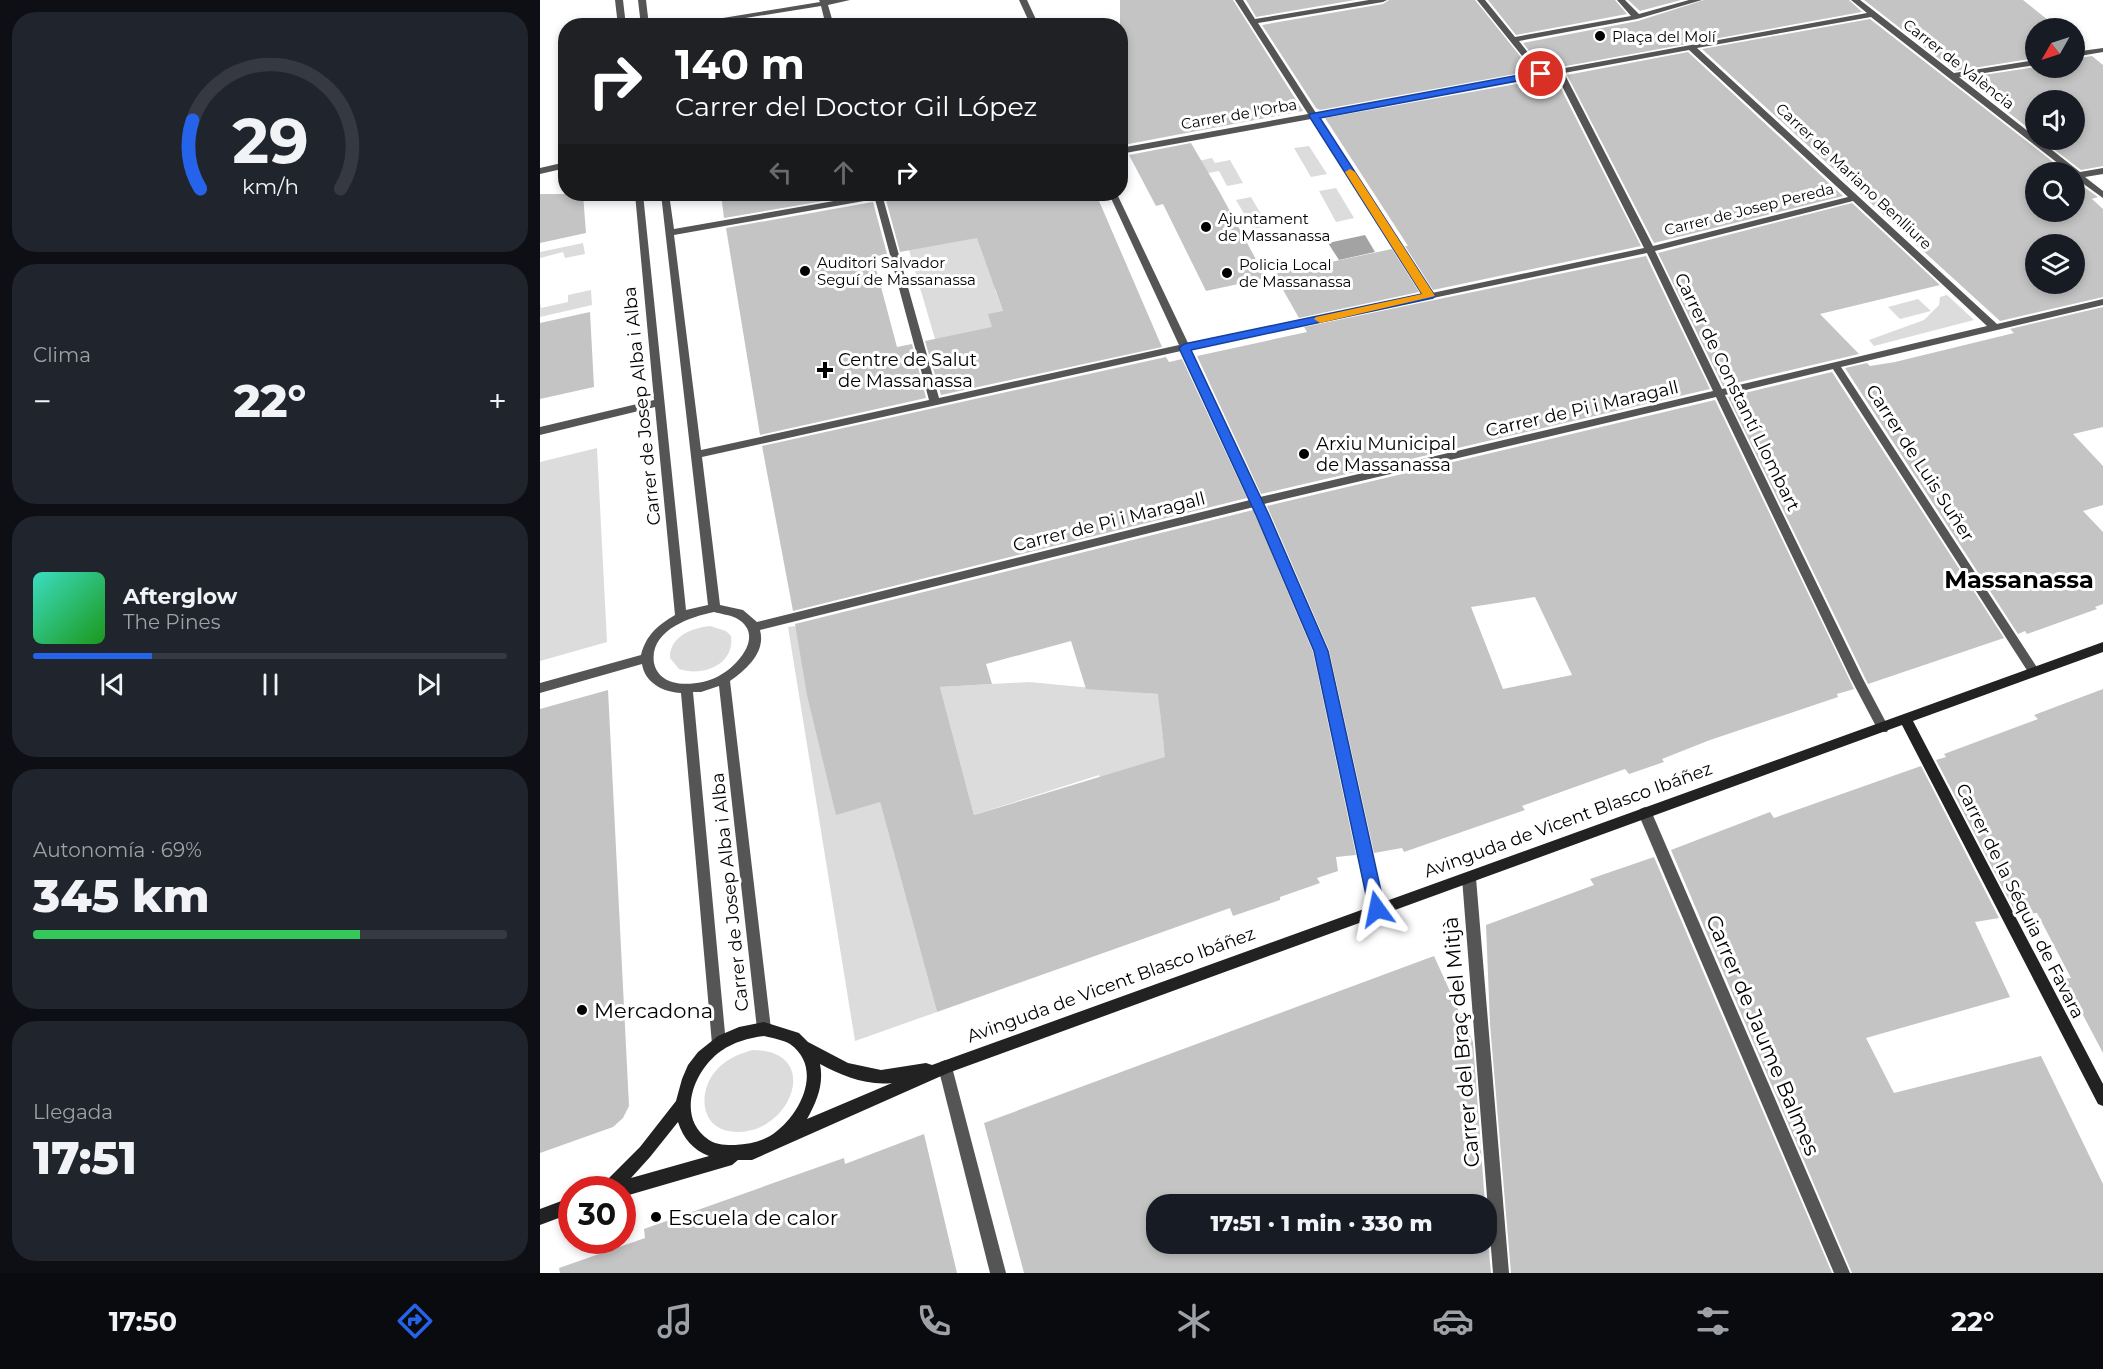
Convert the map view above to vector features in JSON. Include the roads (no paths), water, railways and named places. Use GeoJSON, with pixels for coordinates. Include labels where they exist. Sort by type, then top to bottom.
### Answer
{"type":"FeatureCollection","features":[{"type":"Feature","properties":{"kind":"street"},"geometry":{"type":"LineString","coordinates":[[619,0],[621,18]]}},
{"type":"Feature","properties":{"kind":"street"},"geometry":{"type":"LineString","coordinates":[[642,0],[644,18]]}},
{"type":"Feature","properties":{"kind":"street"},"geometry":{"type":"LineString","coordinates":[[726,18],[846,0]]}},
{"type":"Feature","properties":{"kind":"street"},"geometry":{"type":"LineString","coordinates":[[1023,0],[1031,18]]}},
{"type":"Feature","properties":{"kind":"street"},"geometry":{"type":"LineString","coordinates":[[1239,0],[1429,296]]}},
{"type":"Feature","properties":{"kind":"street"},"geometry":{"type":"LineString","coordinates":[[1253,22],[1383,0]]}},
{"type":"Feature","properties":{"kind":"street"},"geometry":{"type":"LineString","coordinates":[[1481,0],[1541,74]]}},
{"type":"Feature","properties":{"kind":"street"},"geometry":{"type":"LineString","coordinates":[[1621,0],[1637,17]]}},
{"type":"Feature","properties":{"kind":"street"},"geometry":{"type":"LineString","coordinates":[[1514,40],[1637,17],[1698,0]]}},
{"type":"Feature","properties":{"kind":"street","name":"Carrer de València"},"geometry":{"type":"LineString","coordinates":[[1855,0],[2062,162]]}},
{"type":"Feature","properties":{"kind":"street"},"geometry":{"type":"LineString","coordinates":[[823,2],[828,18]]}},
{"type":"Feature","properties":{"kind":"street","name":"Carrer de l'Orba"},"geometry":{"type":"LineString","coordinates":[[1128,150],[1873,14]]}},
{"type":"Feature","properties":{"kind":"street","name":"Carrer de Mariano Benlliure"},"geometry":{"type":"LineString","coordinates":[[1692,47],[1995,328]]}},
{"type":"Feature","properties":{"kind":"street"},"geometry":{"type":"LineString","coordinates":[[2085,53],[2103,50]]}},
{"type":"Feature","properties":{"kind":"street"},"geometry":{"type":"LineString","coordinates":[[1953,76],[2025,64]]}},
{"type":"Feature","properties":{"kind":"street","name":"Carrer de Constantí Llombart"},"geometry":{"type":"LineString","coordinates":[[1559,71],[1649,249],[1857,679],[1883,728]]}},
{"type":"Feature","properties":{"kind":"street"},"geometry":{"type":"LineString","coordinates":[[540,171],[558,167]]}},
{"type":"Feature","properties":{"kind":"street"},"geometry":{"type":"LineString","coordinates":[[2085,174],[2103,171]]}},
{"type":"Feature","properties":{"kind":"street","name":"Carrer de València"},"geometry":{"type":"LineString","coordinates":[[2085,180],[2103,195]]}},
{"type":"Feature","properties":{"kind":"street","name":"Carrer de Josep Pereda"},"geometry":{"type":"LineString","coordinates":[[696,455],[1649,249],[1855,198]]}},
{"type":"Feature","properties":{"kind":"street","name":"Carrer de Josep Alba i Alba"},"geometry":{"type":"LineString","coordinates":[[640,201],[681,616]]}},
{"type":"Feature","properties":{"kind":"street"},"geometry":{"type":"LineString","coordinates":[[666,201],[714,608]]}},
{"type":"Feature","properties":{"kind":"street"},"geometry":{"type":"LineString","coordinates":[[669,233],[844,201]]}},
{"type":"Feature","properties":{"kind":"street"},"geometry":{"type":"LineString","coordinates":[[884,201],[935,402]]}},
{"type":"Feature","properties":{"kind":"street"},"geometry":{"type":"LineString","coordinates":[[1116,201],[1257,502],[1321,651],[1377,909]]}},
{"type":"Feature","properties":{"kind":"street","name":"Carrer de Pi i Maragall"},"geometry":{"type":"LineString","coordinates":[[753,627],[1257,502],[2103,302]]}},
{"type":"Feature","properties":{"kind":"street","name":"Carrer de Luis Suñer"},"geometry":{"type":"LineString","coordinates":[[1835,365],[2034,672]]}},
{"type":"Feature","properties":{"kind":"street"},"geometry":{"type":"LineString","coordinates":[[540,431],[660,402]]}},
{"type":"Feature","properties":{"kind":"street"},"geometry":{"type":"LineString","coordinates":[[714,608],[740,613],[753,627],[756,639],[754,650],[737,672],[706,687],[687,690],[670,687],[657,680],[649,670],[647,658],[650,646],[657,634],[681,616],[714,608]]}},
{"type":"Feature","properties":{"kind":"street","name":"Avinguda de Vicent Blasco Ibáñez"},"geometry":{"type":"LineString","coordinates":[[782,1137],[945,1067],[2103,647]]}},
{"type":"Feature","properties":{"kind":"street"},"geometry":{"type":"LineString","coordinates":[[540,688],[647,658]]}},
{"type":"Feature","properties":{"kind":"street","name":"Carrer de Josep Alba i Alba"},"geometry":{"type":"LineString","coordinates":[[724,680],[764,1029]]}},
{"type":"Feature","properties":{"kind":"street","name":"Carrer de Josep Alba i Alba"},"geometry":{"type":"LineString","coordinates":[[687,690],[719,1044]]}},
{"type":"Feature","properties":{"kind":"street","name":"Carrer de la Séquia de Favara"},"geometry":{"type":"LineString","coordinates":[[1906,720],[2103,1099]]}},
{"type":"Feature","properties":{"kind":"street","name":"Carrer de Jaume Balmes"},"geometry":{"type":"LineString","coordinates":[[1644,813],[1842,1273]]}},
{"type":"Feature","properties":{"kind":"street","name":"Carrer del Braç del Mitjà"},"geometry":{"type":"LineString","coordinates":[[1469,878],[1501,1273]]}},
{"type":"Feature","properties":{"kind":"street"},"geometry":{"type":"LineString","coordinates":[[636,1185],[765,1147],[782,1137],[798,1121],[809,1102],[815,1083],[814,1065],[807,1050],[796,1038],[781,1031],[764,1029],[748,1031],[719,1044],[703,1057],[692,1072],[684,1089],[681,1106],[685,1124],[694,1139],[708,1149],[726,1154],[746,1152]]}},
{"type":"Feature","properties":{"kind":"street","name":"Avinguda de Vicent Blasco Ibáñez"},"geometry":{"type":"LineString","coordinates":[[807,1050],[846,1070],[881,1077],[945,1067]]}},
{"type":"Feature","properties":{"kind":"street"},"geometry":{"type":"LineString","coordinates":[[945,1067],[998,1273]]}},
{"type":"Feature","properties":{"kind":"street"},"geometry":{"type":"LineString","coordinates":[[622,1176],[645,1152],[681,1106]]}},
{"type":"Feature","properties":{"kind":"street"},"geometry":{"type":"LineString","coordinates":[[540,1217],[558,1210]]}},
{"type":"Feature","properties":{"kind":"place","name":"Plaça del Molí"},"geometry":{"type":"Point","coordinates":[1600,36]}},
{"type":"Feature","properties":{"kind":"place","name":"Ajuntament de Massanassa"},"geometry":{"type":"Point","coordinates":[1206,227]}},
{"type":"Feature","properties":{"kind":"place","name":"Auditori Salvador Seguí de Massanassa"},"geometry":{"type":"Point","coordinates":[805,271]}},
{"type":"Feature","properties":{"kind":"place","name":"Policia Local de Massanassa"},"geometry":{"type":"Point","coordinates":[1227,273]}},
{"type":"Feature","properties":{"kind":"place","name":"Centre de Salut de Massanassa"},"geometry":{"type":"Point","coordinates":[825,370]}},
{"type":"Feature","properties":{"kind":"place","name":"Arxiu Municipal de Massanassa"},"geometry":{"type":"Point","coordinates":[1304,454]}},
{"type":"Feature","properties":{"kind":"place","name":"Mercadona"},"geometry":{"type":"Point","coordinates":[582,1010]}},
{"type":"Feature","properties":{"kind":"place","name":"Escuela de calor"},"geometry":{"type":"Point","coordinates":[656,1217]}},
{"type":"Feature","properties":{"kind":"district","name":"Massanassa"},"geometry":{"type":"Point","coordinates":[2019,579]}}]}
